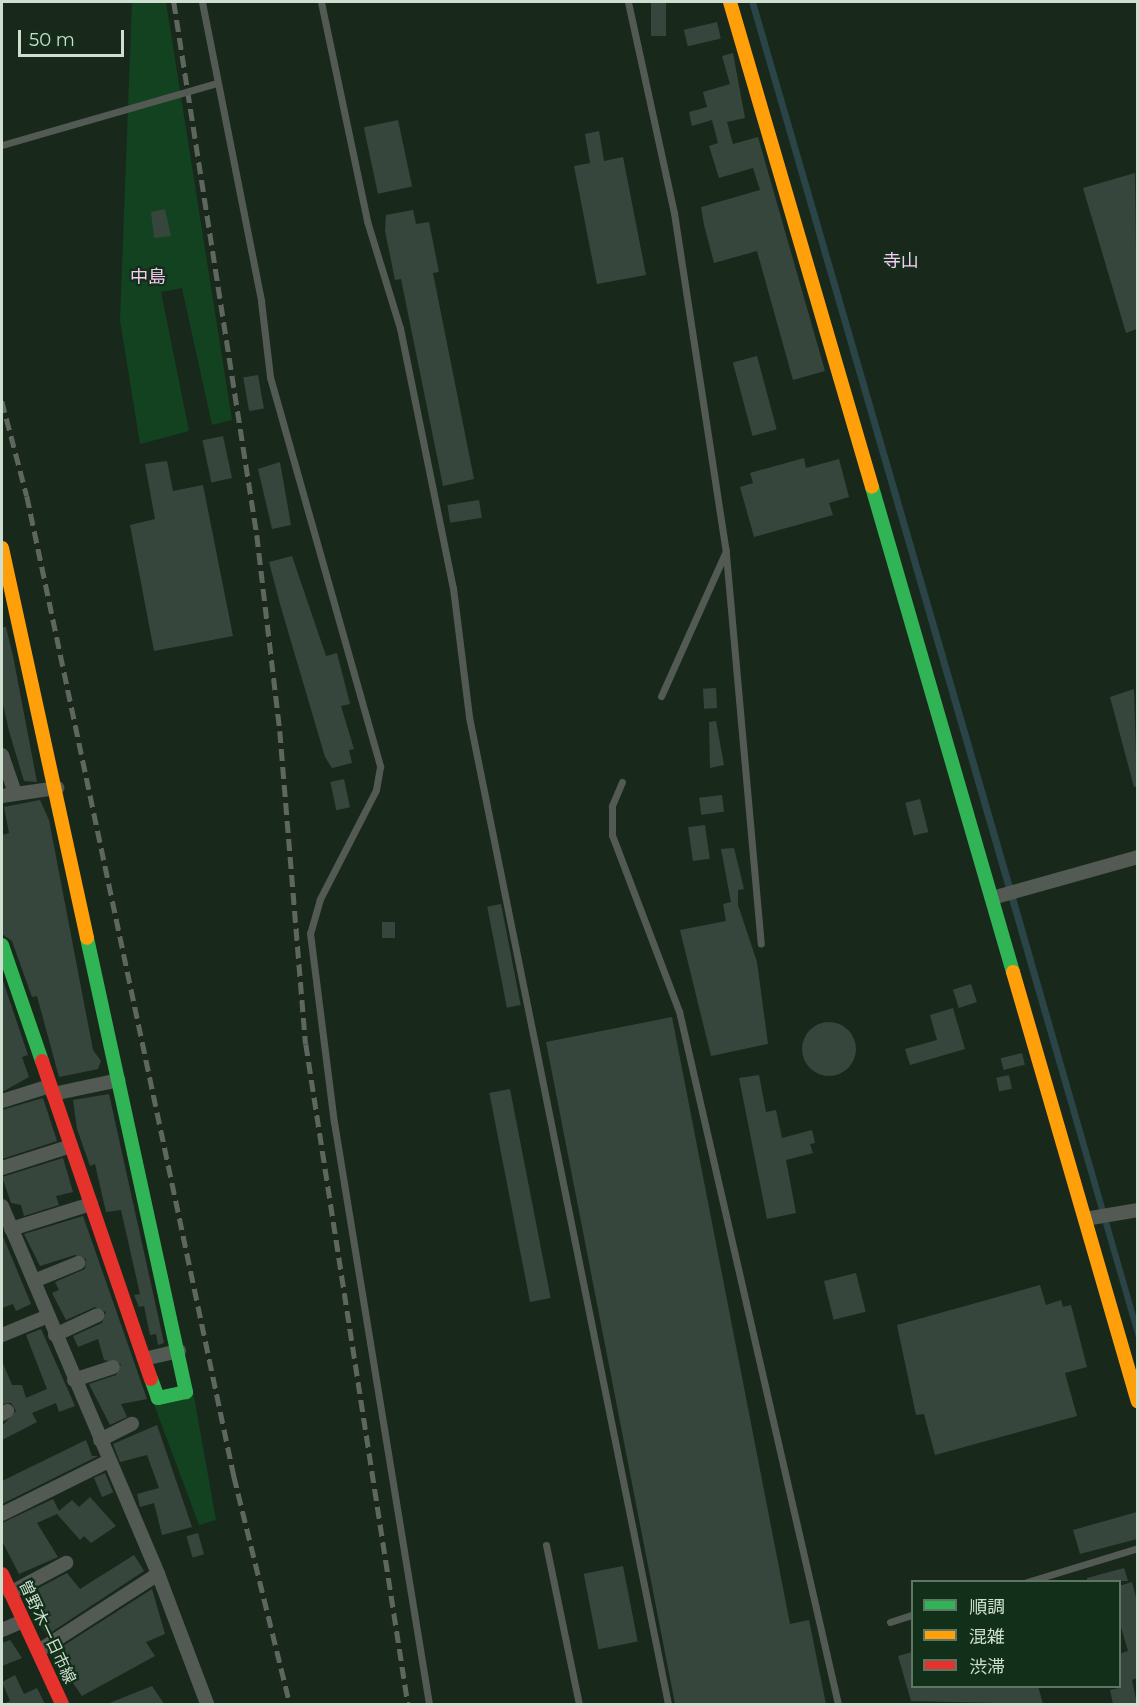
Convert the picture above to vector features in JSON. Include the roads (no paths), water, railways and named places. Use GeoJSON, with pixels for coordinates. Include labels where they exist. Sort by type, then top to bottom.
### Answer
{"type":"FeatureCollection","features":[{"type":"Feature","properties":{"kind":"street"},"geometry":{"type":"LineString","coordinates":[[730,2],[1137,1401]]}},
{"type":"Feature","properties":{"kind":"street"},"geometry":{"type":"LineString","coordinates":[[2,548],[57,788],[186,1392],[158,1398],[2,945]]}},
{"type":"Feature","properties":{"kind":"street"},"geometry":{"type":"LineString","coordinates":[[2,754],[8,795],[57,788]]}},
{"type":"Feature","properties":{"kind":"street"},"geometry":{"type":"LineString","coordinates":[[992,898],[1137,857]]}},
{"type":"Feature","properties":{"kind":"street"},"geometry":{"type":"LineString","coordinates":[[2,1101],[51,1090],[119,1080]]}},
{"type":"Feature","properties":{"kind":"street"},"geometry":{"type":"LineString","coordinates":[[2,1168],[71,1146]]}},
{"type":"Feature","properties":{"kind":"street"},"geometry":{"type":"LineString","coordinates":[[11,1229],[91,1204]]}},
{"type":"Feature","properties":{"kind":"street"},"geometry":{"type":"LineString","coordinates":[[2,1206],[99,1440],[158,1574],[207,1704]]}},
{"type":"Feature","properties":{"kind":"street"},"geometry":{"type":"LineString","coordinates":[[1085,1219],[1137,1210]]}},
{"type":"Feature","properties":{"kind":"street"},"geometry":{"type":"LineString","coordinates":[[34,1281],[78,1263]]}},
{"type":"Feature","properties":{"kind":"street"},"geometry":{"type":"LineString","coordinates":[[55,1335],[98,1315]]}},
{"type":"Feature","properties":{"kind":"street"},"geometry":{"type":"LineString","coordinates":[[2,1335],[48,1316]]}},
{"type":"Feature","properties":{"kind":"street"},"geometry":{"type":"LineString","coordinates":[[144,1359],[178,1351]]}},
{"type":"Feature","properties":{"kind":"street"},"geometry":{"type":"LineString","coordinates":[[74,1380],[113,1367]]}},
{"type":"Feature","properties":{"kind":"street"},"geometry":{"type":"LineString","coordinates":[[99,1440],[132,1424]]}},
{"type":"Feature","properties":{"kind":"street"},"geometry":{"type":"LineString","coordinates":[[2,1514],[109,1461]]}},
{"type":"Feature","properties":{"kind":"street"},"geometry":{"type":"LineString","coordinates":[[10,1593],[66,1563]]}},
{"type":"Feature","properties":{"kind":"street","name":"曽野木一日市線"},"geometry":{"type":"LineString","coordinates":[[2,1574],[23,1621],[40,1650],[62,1704]]}},
{"type":"Feature","properties":{"kind":"street"},"geometry":{"type":"LineString","coordinates":[[40,1650],[158,1574]]}},
{"type":"Feature","properties":{"kind":"street"},"geometry":{"type":"LineString","coordinates":[[2,1630],[23,1621]]}},
{"type":"Feature","properties":{"kind":"lane"},"geometry":{"type":"LineString","coordinates":[[202,2],[261,301],[278,413],[380,767],[376,790],[320,899],[310,933],[334,1122],[429,1704]]}},
{"type":"Feature","properties":{"kind":"lane"},"geometry":{"type":"LineString","coordinates":[[321,2],[367,221],[400,328],[453,588],[469,717],[668,1704]]}},
{"type":"Feature","properties":{"kind":"lane"},"geometry":{"type":"LineString","coordinates":[[628,2],[674,213],[726,551],[761,943]]}},
{"type":"Feature","properties":{"kind":"lane"},"geometry":{"type":"LineString","coordinates":[[2,145],[217,82]]}},
{"type":"Feature","properties":{"kind":"lane"},"geometry":{"type":"LineString","coordinates":[[661,696],[726,551]]}},
{"type":"Feature","properties":{"kind":"lane"},"geometry":{"type":"LineString","coordinates":[[622,782],[612,806],[612,835],[679,1011],[838,1704]]}},
{"type":"Feature","properties":{"kind":"lane"},"geometry":{"type":"LineString","coordinates":[[546,1545],[579,1704]]}},
{"type":"Feature","properties":{"kind":"lane"},"geometry":{"type":"LineString","coordinates":[[1030,1580],[1137,1548]]}},
{"type":"Feature","properties":{"kind":"lane"},"geometry":{"type":"LineString","coordinates":[[890,1622],[911,1616]]}},
{"type":"Feature","properties":{"kind":"water"},"geometry":{"type":"Polygon","coordinates":[[[749,2],[756,2],[1013,887],[1137,1319],[1137,1341],[749,2]]]}},
{"type":"Feature","properties":{"kind":"railway"},"geometry":{"type":"LineString","coordinates":[[174,2],[257,535],[280,731],[306,1044],[408,1704]]}},
{"type":"Feature","properties":{"kind":"railway"},"geometry":{"type":"LineString","coordinates":[[2,401],[27,496],[234,1476],[290,1704]]}},
{"type":"Feature","properties":{"kind":"district","name":"寺山"},"geometry":{"type":"Point","coordinates":[901,261]}},
{"type":"Feature","properties":{"kind":"district","name":"中島"},"geometry":{"type":"Point","coordinates":[148,277]}}]}
